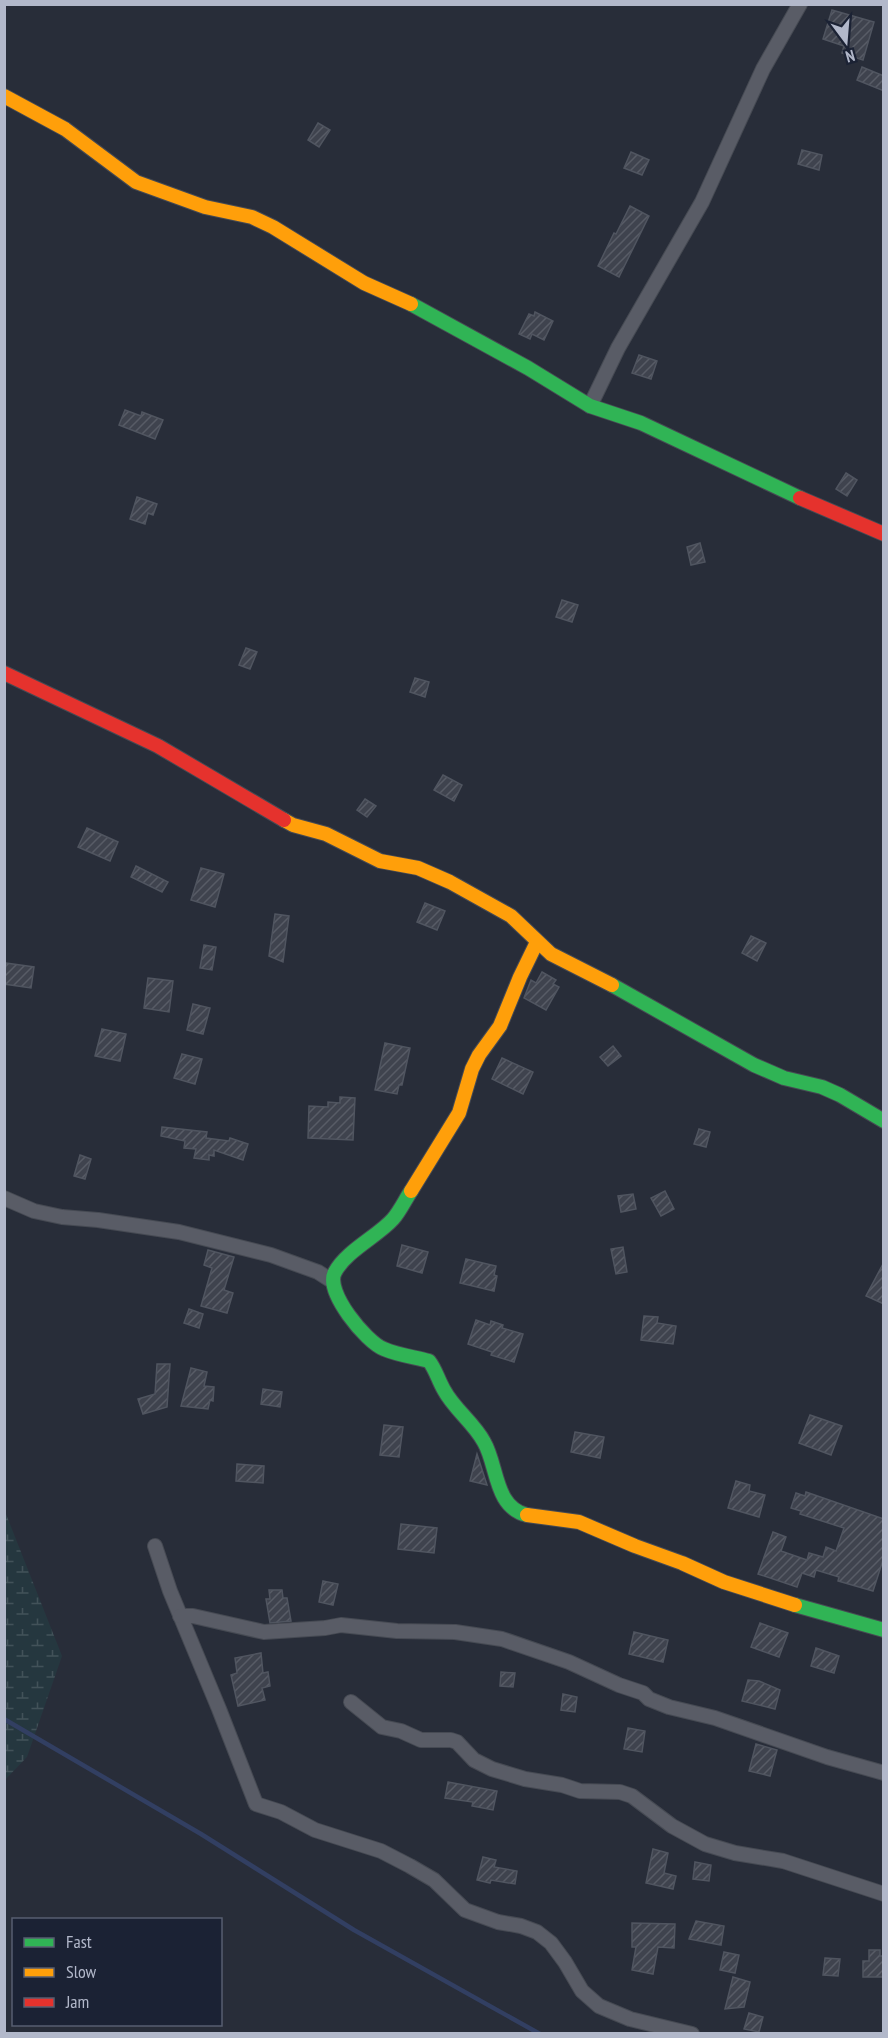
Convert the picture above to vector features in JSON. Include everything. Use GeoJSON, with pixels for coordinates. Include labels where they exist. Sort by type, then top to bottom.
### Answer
{"type":"FeatureCollection","features":[{"type":"Feature","properties":{"kind":"street"},"geometry":{"type":"LineString","coordinates":[[590,406],[618,348],[702,202],[763,69],[800,4]]}},
{"type":"Feature","properties":{"kind":"street"},"geometry":{"type":"LineString","coordinates":[[4,96],[65,129],[118,171],[136,182],[205,207],[252,217],[273,227],[364,283],[404,300],[528,368],[562,391],[590,406],[641,423],[813,504],[884,534]]}},
{"type":"Feature","properties":{"kind":"street"},"geometry":{"type":"LineString","coordinates":[[4,673],[158,746],[293,825],[326,834],[380,861],[418,868],[450,882],[510,916],[551,954],[591,973],[754,1065],[784,1078],[822,1087],[884,1121]]}},
{"type":"Feature","properties":{"kind":"street"},"geometry":{"type":"LineString","coordinates":[[537,942],[500,1026],[479,1054],[472,1069],[459,1113],[435,1153],[393,1219],[342,1262],[335,1271],[332,1281],[339,1300],[367,1338],[375,1344],[383,1349],[429,1361],[434,1366],[444,1391],[479,1433],[486,1445],[502,1495],[516,1511],[524,1515],[579,1522],[724,1582],[818,1613],[884,1630]]}},
{"type":"Feature","properties":{"kind":"street"},"geometry":{"type":"LineString","coordinates":[[4,1198],[34,1210],[62,1217],[98,1220],[179,1233],[271,1255],[318,1272],[332,1281]]}},
{"type":"Feature","properties":{"kind":"street"},"geometry":{"type":"LineString","coordinates":[[155,1546],[180,1616],[256,1804],[281,1812],[315,1830],[381,1851],[434,1880],[465,1910],[498,1922],[521,1926],[537,1932],[551,1943],[582,1991],[599,2006],[630,2019],[692,2034]]}},
{"type":"Feature","properties":{"kind":"street"},"geometry":{"type":"LineString","coordinates":[[180,1616],[193,1616],[264,1632],[341,1625],[426,1633],[454,1632],[502,1639],[569,1662],[669,1707],[715,1718],[827,1758],[884,1773]]}},
{"type":"Feature","properties":{"kind":"street"},"geometry":{"type":"LineString","coordinates":[[351,1702],[382,1727],[401,1731],[421,1740],[458,1742],[474,1760],[492,1769],[580,1791],[620,1792],[632,1796],[672,1826],[705,1844],[735,1853],[783,1861],[884,1894]]}},
{"type":"Feature","properties":{"kind":"green space"},"geometry":{"type":"Polygon","coordinates":[[[4,1509],[62,1656],[27,1757],[5,1780],[4,1509]]]}},
{"type":"Feature","properties":{"kind":"building"},"geometry":{"type":"Polygon","coordinates":[[[832,10],[874,22],[863,60],[842,53],[844,46],[823,39],[832,10]]]}},
{"type":"Feature","properties":{"kind":"building"},"geometry":{"type":"Polygon","coordinates":[[[862,67],[884,76],[884,91],[857,80],[862,67]]]}},
{"type":"Feature","properties":{"kind":"building"},"geometry":{"type":"Polygon","coordinates":[[[318,123],[330,130],[319,147],[308,140],[318,123]]]}},
{"type":"Feature","properties":{"kind":"building"},"geometry":{"type":"Polygon","coordinates":[[[802,150],[822,155],[819,170],[798,164],[802,150]]]}},
{"type":"Feature","properties":{"kind":"building"},"geometry":{"type":"Polygon","coordinates":[[[631,152],[649,160],[642,175],[624,168],[631,152]]]}},
{"type":"Feature","properties":{"kind":"building"},"geometry":{"type":"Polygon","coordinates":[[[630,206],[649,216],[619,277],[598,266],[630,206]]]}},
{"type":"Feature","properties":{"kind":"building"},"geometry":{"type":"Polygon","coordinates":[[[535,312],[553,321],[544,340],[532,334],[530,339],[519,334],[529,314],[534,316],[535,312]]]}},
{"type":"Feature","properties":{"kind":"building"},"geometry":{"type":"Polygon","coordinates":[[[639,355],[657,361],[651,379],[632,373],[639,355]]]}},
{"type":"Feature","properties":{"kind":"building"},"geometry":{"type":"Polygon","coordinates":[[[125,410],[141,416],[142,412],[163,420],[155,439],[119,425],[125,410]]]}},
{"type":"Feature","properties":{"kind":"building"},"geometry":{"type":"Polygon","coordinates":[[[846,473],[857,480],[847,496],[836,489],[846,473]]]}},
{"type":"Feature","properties":{"kind":"building"},"geometry":{"type":"Polygon","coordinates":[[[137,497],[157,504],[153,515],[148,513],[145,524],[130,519],[137,497]]]}},
{"type":"Feature","properties":{"kind":"building"},"geometry":{"type":"Polygon","coordinates":[[[700,543],[705,562],[691,565],[687,547],[700,543]]]}},
{"type":"Feature","properties":{"kind":"building"},"geometry":{"type":"Polygon","coordinates":[[[562,600],[578,605],[572,622],[556,617],[562,600]]]}},
{"type":"Feature","properties":{"kind":"building"},"geometry":{"type":"Polygon","coordinates":[[[246,648],[257,652],[250,669],[239,665],[246,648]]]}},
{"type":"Feature","properties":{"kind":"building"},"geometry":{"type":"Polygon","coordinates":[[[415,678],[429,682],[425,697],[410,692],[415,678]]]}},
{"type":"Feature","properties":{"kind":"building"},"geometry":{"type":"Polygon","coordinates":[[[443,775],[462,785],[454,801],[434,790],[443,775]]]}},
{"type":"Feature","properties":{"kind":"building"},"geometry":{"type":"Polygon","coordinates":[[[365,799],[376,806],[367,817],[357,810],[365,799]]]}},
{"type":"Feature","properties":{"kind":"building"},"geometry":{"type":"Polygon","coordinates":[[[87,828],[118,842],[110,861],[78,847],[87,828]]]}},
{"type":"Feature","properties":{"kind":"building"},"geometry":{"type":"Polygon","coordinates":[[[136,866],[168,882],[162,892],[131,877],[136,866]]]}},
{"type":"Feature","properties":{"kind":"building"},"geometry":{"type":"Polygon","coordinates":[[[201,868],[224,874],[215,907],[191,900],[201,868]]]}},
{"type":"Feature","properties":{"kind":"building"},"geometry":{"type":"Polygon","coordinates":[[[425,903],[445,911],[437,930],[417,922],[425,903]]]}},
{"type":"Feature","properties":{"kind":"building"},"geometry":{"type":"Polygon","coordinates":[[[275,914],[289,916],[283,962],[269,956],[275,914]]]}},
{"type":"Feature","properties":{"kind":"building"},"geometry":{"type":"Polygon","coordinates":[[[751,936],[766,943],[757,961],[742,953],[751,936]]]}},
{"type":"Feature","properties":{"kind":"building"},"geometry":{"type":"Polygon","coordinates":[[[204,945],[216,947],[212,970],[200,968],[204,945]]]}},
{"type":"Feature","properties":{"kind":"building"},"geometry":{"type":"Polygon","coordinates":[[[6,963],[34,967],[31,988],[4,984],[6,963]]]}},
{"type":"Feature","properties":{"kind":"building"},"geometry":{"type":"Polygon","coordinates":[[[542,972],[556,980],[553,984],[559,987],[546,1010],[524,998],[531,980],[536,983],[542,972]]]}},
{"type":"Feature","properties":{"kind":"building"},"geometry":{"type":"Polygon","coordinates":[[[148,978],[173,981],[169,1012],[144,1008],[148,978]]]}},
{"type":"Feature","properties":{"kind":"building"},"geometry":{"type":"Polygon","coordinates":[[[193,1004],[210,1008],[203,1034],[187,1030],[193,1004]]]}},
{"type":"Feature","properties":{"kind":"building"},"geometry":{"type":"Polygon","coordinates":[[[102,1029],[126,1034],[120,1061],[95,1056],[102,1029]]]}},
{"type":"Feature","properties":{"kind":"building"},"geometry":{"type":"Polygon","coordinates":[[[385,1043],[410,1048],[402,1085],[399,1085],[397,1094],[375,1090],[385,1043]]]}},
{"type":"Feature","properties":{"kind":"building"},"geometry":{"type":"Polygon","coordinates":[[[613,1046],[621,1056],[608,1066],[600,1057],[613,1046]]]}},
{"type":"Feature","properties":{"kind":"building"},"geometry":{"type":"Polygon","coordinates":[[[182,1054],[202,1059],[195,1084],[174,1078],[182,1054]]]}},
{"type":"Feature","properties":{"kind":"building"},"geometry":{"type":"Polygon","coordinates":[[[502,1058],[533,1072],[523,1094],[492,1079],[502,1058]]]}},
{"type":"Feature","properties":{"kind":"building"},"geometry":{"type":"Polygon","coordinates":[[[340,1097],[355,1098],[353,1140],[308,1138],[309,1106],[328,1107],[328,1102],[340,1103],[340,1097]]]}},
{"type":"Feature","properties":{"kind":"building"},"geometry":{"type":"Polygon","coordinates":[[[162,1127],[207,1132],[206,1138],[229,1141],[230,1138],[248,1144],[243,1160],[214,1150],[214,1156],[209,1155],[209,1160],[194,1158],[196,1149],[184,1148],[185,1141],[161,1136],[162,1127]]]}},
{"type":"Feature","properties":{"kind":"building"},"geometry":{"type":"Polygon","coordinates":[[[699,1129],[710,1132],[706,1147],[694,1144],[699,1129]]]}},
{"type":"Feature","properties":{"kind":"building"},"geometry":{"type":"Polygon","coordinates":[[[80,1155],[91,1159],[85,1179],[74,1176],[80,1155]]]}},
{"type":"Feature","properties":{"kind":"building"},"geometry":{"type":"Polygon","coordinates":[[[665,1191],[674,1209],[661,1216],[651,1198],[665,1191]]]}},
{"type":"Feature","properties":{"kind":"building"},"geometry":{"type":"Polygon","coordinates":[[[633,1194],[636,1209],[621,1212],[618,1196],[633,1194]]]}},
{"type":"Feature","properties":{"kind":"building"},"geometry":{"type":"Polygon","coordinates":[[[402,1245],[428,1252],[422,1273],[397,1266],[402,1245]]]}},
{"type":"Feature","properties":{"kind":"building"},"geometry":{"type":"Polygon","coordinates":[[[623,1247],[627,1272],[616,1274],[611,1249],[623,1247]]]}},
{"type":"Feature","properties":{"kind":"building"},"geometry":{"type":"Polygon","coordinates":[[[208,1250],[234,1257],[224,1290],[233,1293],[227,1313],[201,1306],[212,1268],[204,1265],[208,1250]]]}},
{"type":"Feature","properties":{"kind":"building"},"geometry":{"type":"Polygon","coordinates":[[[466,1259],[496,1266],[494,1291],[460,1283],[466,1259]]]}},
{"type":"Feature","properties":{"kind":"building"},"geometry":{"type":"Polygon","coordinates":[[[884,1262],[884,1304],[866,1296],[884,1262]]]}},
{"type":"Feature","properties":{"kind":"building"},"geometry":{"type":"Polygon","coordinates":[[[189,1309],[203,1314],[199,1328],[184,1323],[189,1309]]]}},
{"type":"Feature","properties":{"kind":"building"},"geometry":{"type":"Polygon","coordinates":[[[644,1316],[658,1317],[657,1323],[676,1326],[673,1344],[641,1340],[644,1316]]]}},
{"type":"Feature","properties":{"kind":"building"},"geometry":{"type":"Polygon","coordinates":[[[476,1320],[490,1325],[491,1321],[503,1325],[502,1328],[523,1334],[514,1362],[491,1355],[492,1352],[468,1344],[476,1320]]]}},
{"type":"Feature","properties":{"kind":"building"},"geometry":{"type":"Polygon","coordinates":[[[157,1364],[170,1364],[167,1407],[143,1414],[138,1399],[155,1394],[157,1364]]]}},
{"type":"Feature","properties":{"kind":"building"},"geometry":{"type":"Polygon","coordinates":[[[191,1368],[207,1372],[204,1386],[214,1387],[213,1401],[210,1400],[208,1409],[181,1406],[191,1368]]]}},
{"type":"Feature","properties":{"kind":"building"},"geometry":{"type":"Polygon","coordinates":[[[263,1389],[282,1392],[280,1407],[261,1404],[263,1389]]]}},
{"type":"Feature","properties":{"kind":"building"},"geometry":{"type":"Polygon","coordinates":[[[810,1415],[842,1426],[831,1455],[799,1443],[810,1415]]]}},
{"type":"Feature","properties":{"kind":"building"},"geometry":{"type":"Polygon","coordinates":[[[384,1425],[403,1427],[399,1457],[380,1455],[384,1425]]]}},
{"type":"Feature","properties":{"kind":"building"},"geometry":{"type":"Polygon","coordinates":[[[575,1432],[604,1437],[600,1458],[571,1452],[575,1432]]]}},
{"type":"Feature","properties":{"kind":"building"},"geometry":{"type":"Polygon","coordinates":[[[477,1454],[487,1485],[470,1481],[477,1454]]]}},
{"type":"Feature","properties":{"kind":"building"},"geometry":{"type":"Polygon","coordinates":[[[237,1464],[264,1466],[263,1483],[236,1481],[237,1464]]]}},
{"type":"Feature","properties":{"kind":"building"},"geometry":{"type":"Polygon","coordinates":[[[736,1481],[750,1485],[749,1491],[765,1495],[759,1517],[728,1508],[736,1481]]]}},
{"type":"Feature","properties":{"kind":"building"},"geometry":{"type":"Polygon","coordinates":[[[806,1492],[884,1519],[884,1557],[873,1591],[838,1581],[839,1577],[816,1570],[814,1577],[802,1573],[797,1587],[758,1574],[773,1532],[786,1537],[781,1551],[807,1560],[809,1553],[823,1557],[826,1547],[836,1551],[844,1528],[800,1514],[801,1511],[791,1508],[796,1493],[805,1496],[806,1492]]]}},
{"type":"Feature","properties":{"kind":"building"},"geometry":{"type":"Polygon","coordinates":[[[401,1524],[437,1528],[434,1553],[398,1549],[401,1524]]]}},
{"type":"Feature","properties":{"kind":"building"},"geometry":{"type":"Polygon","coordinates":[[[323,1581],[338,1584],[333,1605],[319,1602],[323,1581]]]}},
{"type":"Feature","properties":{"kind":"building"},"geometry":{"type":"Polygon","coordinates":[[[269,1590],[282,1590],[283,1598],[287,1598],[291,1621],[270,1623],[266,1599],[270,1599],[269,1590]]]}},
{"type":"Feature","properties":{"kind":"building"},"geometry":{"type":"Polygon","coordinates":[[[760,1623],[788,1633],[779,1657],[751,1647],[760,1623]]]}},
{"type":"Feature","properties":{"kind":"building"},"geometry":{"type":"Polygon","coordinates":[[[634,1632],[668,1640],[663,1662],[629,1654],[634,1632]]]}},
{"type":"Feature","properties":{"kind":"building"},"geometry":{"type":"Polygon","coordinates":[[[816,1648],[839,1656],[834,1673],[811,1666],[816,1648]]]}},
{"type":"Feature","properties":{"kind":"building"},"geometry":{"type":"Polygon","coordinates":[[[261,1653],[263,1673],[268,1672],[270,1686],[262,1688],[265,1700],[238,1706],[231,1675],[237,1673],[235,1658],[261,1653]]]}},
{"type":"Feature","properties":{"kind":"building"},"geometry":{"type":"Polygon","coordinates":[[[501,1672],[515,1673],[513,1687],[500,1686],[501,1672]]]}},
{"type":"Feature","properties":{"kind":"building"},"geometry":{"type":"Polygon","coordinates":[[[748,1680],[759,1681],[780,1690],[775,1709],[742,1701],[748,1680]]]}},
{"type":"Feature","properties":{"kind":"building"},"geometry":{"type":"Polygon","coordinates":[[[563,1694],[577,1697],[575,1712],[561,1710],[563,1694]]]}},
{"type":"Feature","properties":{"kind":"building"},"geometry":{"type":"Polygon","coordinates":[[[628,1728],[645,1731],[642,1752],[624,1749],[628,1728]]]}},
{"type":"Feature","properties":{"kind":"building"},"geometry":{"type":"Polygon","coordinates":[[[756,1744],[777,1750],[770,1776],[749,1771],[756,1744]]]}},
{"type":"Feature","properties":{"kind":"building"},"geometry":{"type":"Polygon","coordinates":[[[448,1782],[497,1791],[493,1810],[472,1806],[473,1802],[445,1798],[448,1782]]]}},
{"type":"Feature","properties":{"kind":"building"},"geometry":{"type":"Polygon","coordinates":[[[653,1849],[668,1853],[664,1873],[676,1876],[673,1889],[646,1883],[653,1849]]]}},
{"type":"Feature","properties":{"kind":"building"},"geometry":{"type":"Polygon","coordinates":[[[483,1857],[496,1860],[494,1867],[517,1871],[515,1884],[477,1880],[483,1857]]]}},
{"type":"Feature","properties":{"kind":"building"},"geometry":{"type":"Polygon","coordinates":[[[695,1862],[711,1865],[709,1881],[693,1879],[695,1862]]]}},
{"type":"Feature","properties":{"kind":"building"},"geometry":{"type":"Polygon","coordinates":[[[696,1921],[724,1926],[721,1945],[689,1939],[696,1921]]]}},
{"type":"Feature","properties":{"kind":"building"},"geometry":{"type":"Polygon","coordinates":[[[632,1923],[675,1924],[674,1948],[658,1947],[653,1974],[632,1970],[636,1947],[632,1947],[632,1923]]]}},
{"type":"Feature","properties":{"kind":"building"},"geometry":{"type":"Polygon","coordinates":[[[869,1950],[880,1950],[880,1956],[884,1956],[884,1977],[863,1977],[863,1961],[869,1961],[869,1950]]]}},
{"type":"Feature","properties":{"kind":"building"},"geometry":{"type":"Polygon","coordinates":[[[724,1952],[739,1955],[735,1973],[720,1970],[724,1952]]]}},
{"type":"Feature","properties":{"kind":"building"},"geometry":{"type":"Polygon","coordinates":[[[825,1958],[840,1959],[838,1976],[823,1975],[825,1958]]]}},
{"type":"Feature","properties":{"kind":"building"},"geometry":{"type":"Polygon","coordinates":[[[733,1977],[750,1982],[744,2007],[725,2009],[733,1977]]]}},
{"type":"Feature","properties":{"kind":"building"},"geometry":{"type":"Polygon","coordinates":[[[749,2013],[763,2017],[759,2032],[744,2029],[749,2013]]]}},
{"type":"Feature","properties":{"kind":"waterway"},"geometry":{"type":"LineString","coordinates":[[4,1719],[201,1834],[354,1930],[540,2034]]}},
{"type":"Feature","properties":{"kind":"traffic: fast"},"geometry":{"type":"LineString","coordinates":[[411,304],[528,368],[590,406],[641,423],[800,498]]}},
{"type":"Feature","properties":{"kind":"traffic: fast"},"geometry":{"type":"LineString","coordinates":[[612,985],[754,1065],[784,1078],[822,1087],[884,1121]]}},
{"type":"Feature","properties":{"kind":"traffic: fast"},"geometry":{"type":"LineString","coordinates":[[411,1191],[393,1219],[340,1264],[333,1280],[335,1291],[358,1327],[376,1344],[395,1353],[429,1361],[448,1397],[484,1442],[498,1484],[508,1504],[516,1511],[527,1515]]}},
{"type":"Feature","properties":{"kind":"traffic: fast"},"geometry":{"type":"LineString","coordinates":[[795,1605],[884,1630]]}},
{"type":"Feature","properties":{"kind":"traffic: slow"},"geometry":{"type":"LineString","coordinates":[[4,96],[65,129],[136,182],[205,207],[252,217],[273,227],[364,283],[411,304]]}},
{"type":"Feature","properties":{"kind":"traffic: slow"},"geometry":{"type":"LineString","coordinates":[[284,820],[293,825],[326,834],[380,861],[418,868],[450,882],[511,916],[551,954],[612,985]]}},
{"type":"Feature","properties":{"kind":"traffic: slow"},"geometry":{"type":"LineString","coordinates":[[411,1191],[459,1113],[472,1069],[500,1026],[537,942]]}},
{"type":"Feature","properties":{"kind":"traffic: slow"},"geometry":{"type":"LineString","coordinates":[[527,1515],[579,1522],[724,1582],[795,1605]]}},
{"type":"Feature","properties":{"kind":"traffic: jam"},"geometry":{"type":"LineString","coordinates":[[800,498],[884,534]]}},
{"type":"Feature","properties":{"kind":"traffic: jam"},"geometry":{"type":"LineString","coordinates":[[4,673],[158,746],[284,820]]}}]}
